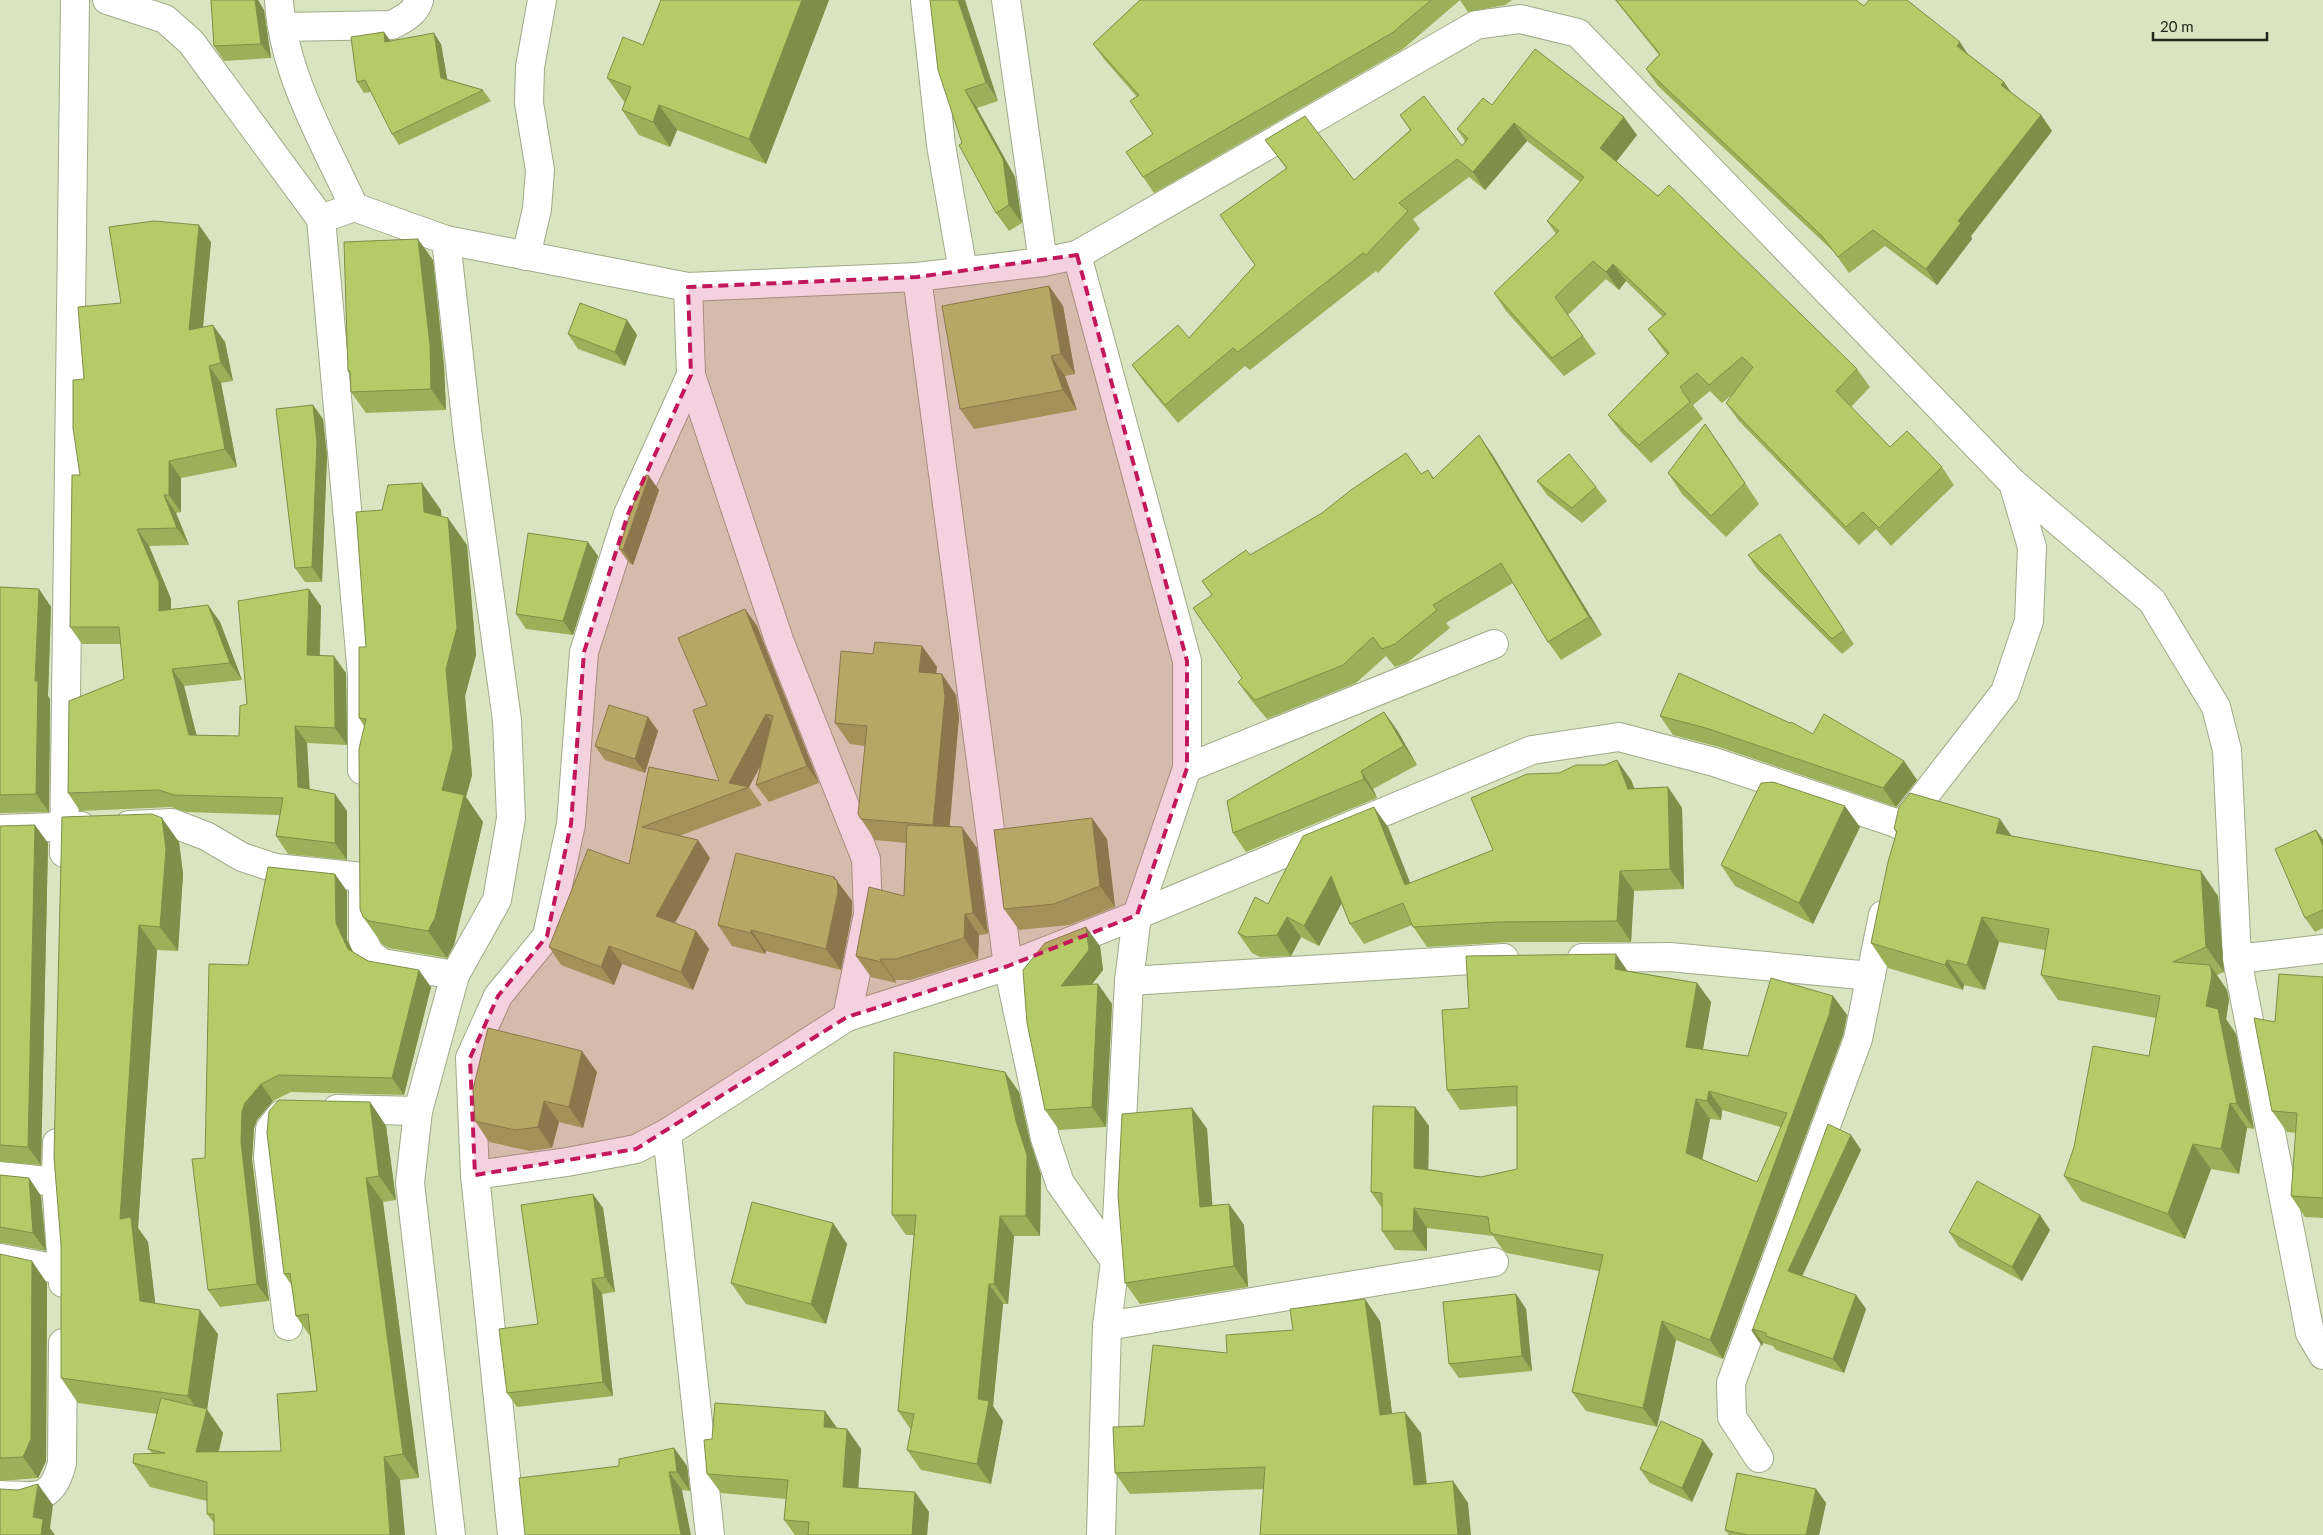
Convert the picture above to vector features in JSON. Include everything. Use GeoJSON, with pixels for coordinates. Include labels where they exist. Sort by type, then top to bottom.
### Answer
{"type":"FeatureCollection","features":[{"type":"Feature","properties":{"kind":"street"},"geometry":{"type":"LineString","coordinates":[[63,876],[75,0]]}},
{"type":"Feature","properties":{"kind":"street"},"geometry":{"type":"LineString","coordinates":[[107,0],[165,19],[191,42],[321,219],[362,675],[362,800]]}},
{"type":"Feature","properties":{"kind":"street"},"geometry":{"type":"LineString","coordinates":[[279,0],[298,86],[354,207]]}},
{"type":"Feature","properties":{"kind":"street"},"geometry":{"type":"LineString","coordinates":[[284,27],[392,25],[406,18],[418,6],[419,0]]}},
{"type":"Feature","properties":{"kind":"street"},"geometry":{"type":"LineString","coordinates":[[526,256],[537,209],[539,180],[538,150],[529,102],[530,67],[542,0]]}},
{"type":"Feature","properties":{"kind":"street"},"geometry":{"type":"LineString","coordinates":[[924,0],[941,144],[963,271]]}},
{"type":"Feature","properties":{"kind":"street"},"geometry":{"type":"LineString","coordinates":[[1006,0],[1044,262]]}},
{"type":"Feature","properties":{"kind":"street"},"geometry":{"type":"LineString","coordinates":[[321,219],[354,207],[446,240],[688,287],[917,277],[1044,262],[1077,255],[1476,25],[1520,19],[1578,33],[2013,483],[2152,601],[2216,707],[2227,750],[2237,959],[2310,1333],[2323,1355]]}},
{"type":"Feature","properties":{"kind":"street"},"geometry":{"type":"LineString","coordinates":[[446,240],[468,437],[507,720],[511,818],[497,900],[455,975],[418,1112],[410,1182],[452,1535]]}},
{"type":"Feature","properties":{"kind":"street"},"geometry":{"type":"LineString","coordinates":[[1077,255],[1187,661],[1187,768],[1137,915],[1129,982],[1115,1261],[1107,1326],[1101,1535]]}},
{"type":"Feature","properties":{"kind":"street"},"geometry":{"type":"LineString","coordinates":[[917,277],[1008,966],[1045,1138],[1060,1184],[1115,1261]]}},
{"type":"Feature","properties":{"kind":"street"},"geometry":{"type":"LineString","coordinates":[[688,287],[691,374],[779,640],[866,858],[868,914],[847,1017]]}},
{"type":"Feature","properties":{"kind":"street"},"geometry":{"type":"LineString","coordinates":[[512,1535],[475,1175],[470,1058],[498,996],[547,936],[570,824],[584,652],[628,514],[691,374]]}},
{"type":"Feature","properties":{"kind":"street"},"geometry":{"type":"LineString","coordinates":[[1896,853],[1902,825],[2005,692],[2029,621],[2032,547],[2013,483]]}},
{"type":"Feature","properties":{"kind":"street"},"geometry":{"type":"LineString","coordinates":[[1187,768],[1494,644]]}},
{"type":"Feature","properties":{"kind":"street"},"geometry":{"type":"LineString","coordinates":[[475,1175],[567,1162],[636,1149],[667,1133],[847,1017],[1008,966],[1137,915],[1532,750],[1619,737],[1714,762],[1902,825]]}},
{"type":"Feature","properties":{"kind":"street"},"geometry":{"type":"LineString","coordinates":[[0,829],[172,823],[206,836],[242,857],[275,868],[363,876]]}},
{"type":"Feature","properties":{"kind":"street"},"geometry":{"type":"LineString","coordinates":[[363,848],[364,940],[370,954],[382,962],[455,975]]}},
{"type":"Feature","properties":{"kind":"street"},"geometry":{"type":"LineString","coordinates":[[1759,1458],[1732,1417],[1732,1383],[1858,1039],[1888,891]]}},
{"type":"Feature","properties":{"kind":"street"},"geometry":{"type":"LineString","coordinates":[[2237,959],[2323,948]]}},
{"type":"Feature","properties":{"kind":"street"},"geometry":{"type":"LineString","coordinates":[[1129,982],[1530,958]]}},
{"type":"Feature","properties":{"kind":"street"},"geometry":{"type":"LineString","coordinates":[[1560,958],[1670,958],[1870,976]]}},
{"type":"Feature","properties":{"kind":"street"},"geometry":{"type":"LineString","coordinates":[[288,1326],[268,1157],[270,1128],[281,1114],[291,1108],[418,1112]]}},
{"type":"Feature","properties":{"kind":"street"},"geometry":{"type":"LineString","coordinates":[[0,1495],[33,1496],[50,1490],[58,1480],[62,1463],[63,1270],[56,1182],[58,1123]]}},
{"type":"Feature","properties":{"kind":"street"},"geometry":{"type":"LineString","coordinates":[[667,1133],[710,1535]]}},
{"type":"Feature","properties":{"kind":"street"},"geometry":{"type":"LineString","coordinates":[[0,1176],[56,1182]]}},
{"type":"Feature","properties":{"kind":"street"},"geometry":{"type":"LineString","coordinates":[[0,1258],[63,1270]]}},
{"type":"Feature","properties":{"kind":"street"},"geometry":{"type":"LineString","coordinates":[[1107,1326],[1494,1262]]}},
{"type":"Feature","properties":{"kind":"highlighted area"},"geometry":{"type":"Polygon","coordinates":[[[1077,255],[1187,661],[1187,768],[1137,915],[1008,966],[847,1017],[636,1149],[475,1175],[470,1058],[498,996],[547,936],[571,824],[584,652],[628,514],[691,375],[688,287],[917,277],[1077,255]]]}},
{"type":"Feature","properties":{"kind":"building"},"geometry":{"type":"Polygon","coordinates":[[[211,0],[255,0],[261,44],[214,46],[211,0]]]}},
{"type":"Feature","properties":{"kind":"building"},"geometry":{"type":"Polygon","coordinates":[[[661,0],[802,0],[749,139],[659,105],[653,122],[622,110],[631,87],[607,78],[623,37],[643,45],[661,0]]]}},
{"type":"Feature","properties":{"kind":"building"},"geometry":{"type":"Polygon","coordinates":[[[930,0],[958,0],[986,83],[965,90],[1003,159],[1009,205],[996,213],[959,145],[962,143],[938,70],[930,0]]]}},
{"type":"Feature","properties":{"kind":"building"},"geometry":{"type":"Polygon","coordinates":[[[1140,0],[1431,0],[1392,33],[1143,177],[1126,152],[1153,134],[1130,101],[1139,95],[1093,44],[1140,0]]]}},
{"type":"Feature","properties":{"kind":"building"},"geometry":{"type":"Polygon","coordinates":[[[1616,0],[1856,0],[1864,6],[1869,0],[1907,0],[1960,42],[1957,46],[2004,82],[2001,85],[2041,115],[1958,221],[1961,223],[1926,269],[1873,230],[1838,257],[1822,236],[1646,69],[1660,54],[1616,0]]]}},
{"type":"Feature","properties":{"kind":"building"},"geometry":{"type":"Polygon","coordinates":[[[384,32],[385,42],[434,33],[441,78],[483,90],[392,134],[365,80],[357,82],[351,37],[384,32]]]}},
{"type":"Feature","properties":{"kind":"building"},"geometry":{"type":"Polygon","coordinates":[[[1535,49],[1624,117],[1600,148],[1658,196],[1669,185],[1857,369],[1836,391],[1890,447],[1907,431],[1942,467],[1879,528],[1863,512],[1846,527],[1726,403],[1753,367],[1742,357],[1709,385],[1697,373],[1680,387],[1690,402],[1639,445],[1608,415],[1669,353],[1648,329],[1666,314],[1613,264],[1606,272],[1593,261],[1555,297],[1583,336],[1552,358],[1494,293],[1559,231],[1547,221],[1584,177],[1514,123],[1473,172],[1457,159],[1399,203],[1408,211],[1366,255],[1363,253],[1238,352],[1233,348],[1165,405],[1132,365],[1178,325],[1189,338],[1255,265],[1220,215],[1287,168],[1265,140],[1305,116],[1354,180],[1411,130],[1400,115],[1424,96],[1462,146],[1468,138],[1457,129],[1483,98],[1492,105],[1535,49]]]}},
{"type":"Feature","properties":{"kind":"building"},"geometry":{"type":"Polygon","coordinates":[[[154,221],[199,225],[189,330],[213,325],[221,363],[209,366],[225,449],[169,461],[169,495],[164,495],[177,528],[137,529],[159,582],[159,611],[208,605],[230,663],[172,669],[189,735],[239,736],[240,706],[247,704],[238,601],[309,589],[307,655],[334,656],[335,728],[295,726],[298,787],[335,794],[335,843],[276,836],[283,798],[174,795],[159,790],[68,793],[69,701],[124,679],[119,627],[70,627],[72,475],[80,475],[73,428],[73,380],[84,379],[78,307],[121,303],[109,227],[154,221]]]}},
{"type":"Feature","properties":{"kind":"building"},"geometry":{"type":"Polygon","coordinates":[[[418,239],[430,345],[431,389],[351,392],[350,371],[348,371],[344,242],[418,239]]]}},
{"type":"Feature","properties":{"kind":"building"},"geometry":{"type":"Polygon","coordinates":[[[1049,286],[1061,354],[1051,356],[1063,390],[960,409],[942,306],[1049,286]]]}},
{"type":"Feature","properties":{"kind":"building"},"geometry":{"type":"Polygon","coordinates":[[[580,303],[627,320],[615,352],[568,334],[580,303]]]}},
{"type":"Feature","properties":{"kind":"building"},"geometry":{"type":"Polygon","coordinates":[[[313,405],[317,442],[312,567],[295,568],[276,409],[313,405]]]}},
{"type":"Feature","properties":{"kind":"building"},"geometry":{"type":"Polygon","coordinates":[[[1705,424],[1745,483],[1711,516],[1668,473],[1705,424]]]}},
{"type":"Feature","properties":{"kind":"building"},"geometry":{"type":"Polygon","coordinates":[[[1479,435],[1589,617],[1548,642],[1501,563],[1433,605],[1437,610],[1395,644],[1382,649],[1373,637],[1343,665],[1255,700],[1238,682],[1242,678],[1193,608],[1212,595],[1202,581],[1246,550],[1250,555],[1322,513],[1351,490],[1406,453],[1421,474],[1428,470],[1433,479],[1479,435]]]}},
{"type":"Feature","properties":{"kind":"building"},"geometry":{"type":"Polygon","coordinates":[[[1569,454],[1596,487],[1572,508],[1537,481],[1569,454]]]}},
{"type":"Feature","properties":{"kind":"building"},"geometry":{"type":"Polygon","coordinates":[[[646,475],[649,476],[623,550],[619,549],[633,505],[646,475]]]}},
{"type":"Feature","properties":{"kind":"building"},"geometry":{"type":"Polygon","coordinates":[[[422,483],[424,512],[448,518],[457,628],[446,669],[453,748],[442,790],[464,795],[435,918],[428,931],[369,921],[363,917],[360,909],[359,749],[366,719],[359,718],[359,647],[366,647],[356,512],[382,510],[388,485],[422,483]]]}},
{"type":"Feature","properties":{"kind":"building"},"geometry":{"type":"Polygon","coordinates":[[[528,533],[588,542],[563,621],[516,614],[528,533]]]}},
{"type":"Feature","properties":{"kind":"building"},"geometry":{"type":"Polygon","coordinates":[[[1780,534],[1844,630],[1832,639],[1748,555],[1780,534]]]}},
{"type":"Feature","properties":{"kind":"building"},"geometry":{"type":"Polygon","coordinates":[[[0,587],[39,589],[35,681],[38,681],[36,794],[0,795],[0,587]]]}},
{"type":"Feature","properties":{"kind":"building"},"geometry":{"type":"Polygon","coordinates":[[[745,609],[807,766],[756,785],[773,716],[766,714],[729,783],[749,787],[642,827],[698,840],[656,916],[696,931],[681,972],[609,946],[601,967],[549,947],[588,849],[629,864],[649,767],[719,781],[693,710],[707,705],[678,638],[745,609]]]}},
{"type":"Feature","properties":{"kind":"building"},"geometry":{"type":"Polygon","coordinates":[[[875,642],[922,646],[919,672],[942,674],[945,696],[933,825],[861,819],[858,814],[867,726],[835,723],[841,651],[873,654],[875,642]]]}},
{"type":"Feature","properties":{"kind":"building"},"geometry":{"type":"Polygon","coordinates":[[[1679,673],[1791,722],[1813,734],[1824,714],[1904,761],[1883,788],[1706,728],[1660,716],[1679,673]]]}},
{"type":"Feature","properties":{"kind":"building"},"geometry":{"type":"Polygon","coordinates":[[[609,705],[648,717],[635,759],[595,746],[609,705]]]}},
{"type":"Feature","properties":{"kind":"building"},"geometry":{"type":"Polygon","coordinates":[[[1384,712],[1404,746],[1361,771],[1364,779],[1233,833],[1227,801],[1384,712]]]}},
{"type":"Feature","properties":{"kind":"building"},"geometry":{"type":"Polygon","coordinates":[[[1617,760],[1628,789],[1668,787],[1670,869],[1620,871],[1617,921],[1497,922],[1413,927],[1403,903],[1350,924],[1331,876],[1304,926],[1287,917],[1277,935],[1246,937],[1238,933],[1255,897],[1268,904],[1303,836],[1374,807],[1405,885],[1493,850],[1471,798],[1527,774],[1559,773],[1576,765],[1605,765],[1617,760]]]}},
{"type":"Feature","properties":{"kind":"building"},"geometry":{"type":"Polygon","coordinates":[[[1773,782],[1845,806],[1799,903],[1721,865],[1761,783],[1773,782]]]}},
{"type":"Feature","properties":{"kind":"building"},"geometry":{"type":"Polygon","coordinates":[[[1910,793],[2000,819],[1996,833],[2201,871],[2206,947],[2173,962],[2210,965],[2212,975],[2206,1006],[2218,1009],[2237,1104],[2230,1103],[2221,1149],[2193,1144],[2168,1214],[2064,1176],[2074,1147],[2093,1046],[2149,1056],[2160,996],[2041,975],[2049,929],[1982,917],[1967,965],[1947,960],[1945,965],[1871,943],[1888,862],[1897,831],[1894,829],[1899,807],[1910,793]]]}},
{"type":"Feature","properties":{"kind":"building"},"geometry":{"type":"Polygon","coordinates":[[[152,814],[162,818],[166,849],[160,927],[139,925],[120,1219],[131,1217],[140,1301],[200,1310],[188,1396],[61,1378],[61,1245],[54,1157],[62,817],[152,814]]]}},
{"type":"Feature","properties":{"kind":"building"},"geometry":{"type":"Polygon","coordinates":[[[1092,818],[1100,886],[1054,904],[1004,909],[994,830],[1092,818]]]}},
{"type":"Feature","properties":{"kind":"building"},"geometry":{"type":"Polygon","coordinates":[[[35,825],[28,1147],[0,1145],[0,826],[35,825]]]}},
{"type":"Feature","properties":{"kind":"building"},"geometry":{"type":"Polygon","coordinates":[[[907,825],[962,827],[973,913],[965,914],[964,938],[896,959],[880,959],[881,962],[856,956],[869,887],[904,896],[907,825]]]}},
{"type":"Feature","properties":{"kind":"building"},"geometry":{"type":"Polygon","coordinates":[[[2316,830],[2323,846],[2323,910],[2305,918],[2275,849],[2316,830]]]}},
{"type":"Feature","properties":{"kind":"building"},"geometry":{"type":"Polygon","coordinates":[[[736,853],[834,877],[837,880],[838,892],[826,949],[751,930],[751,933],[718,925],[736,853]]]}},
{"type":"Feature","properties":{"kind":"building"},"geometry":{"type":"Polygon","coordinates":[[[268,867],[335,874],[336,923],[348,949],[368,961],[419,970],[392,1078],[279,1075],[261,1084],[245,1103],[242,1111],[241,1142],[257,1284],[208,1290],[192,1159],[205,1158],[209,964],[248,965],[268,867]]]}},
{"type":"Feature","properties":{"kind":"building"},"geometry":{"type":"Polygon","coordinates":[[[1086,927],[1089,950],[1061,986],[1098,984],[1092,1107],[1045,1110],[1027,1023],[1023,970],[1045,943],[1086,927]]]}},
{"type":"Feature","properties":{"kind":"building"},"geometry":{"type":"Polygon","coordinates":[[[1616,954],[1615,969],[1697,983],[1686,1047],[1748,1056],[1771,978],[1833,996],[1829,1015],[1710,1340],[1662,1321],[1643,1408],[1572,1392],[1603,1255],[1493,1234],[1490,1231],[1488,1217],[1414,1208],[1413,1231],[1382,1231],[1382,1193],[1371,1192],[1373,1106],[1415,1107],[1414,1168],[1481,1177],[1517,1169],[1517,1086],[1447,1090],[1442,1010],[1469,1008],[1466,956],[1616,954]],[[1709,1091],[1707,1101],[1696,1099],[1686,1153],[1757,1182],[1787,1113],[1709,1091]]]}},
{"type":"Feature","properties":{"kind":"building"},"geometry":{"type":"Polygon","coordinates":[[[2279,974],[2323,977],[2323,1198],[2291,1196],[2297,1113],[2272,1111],[2254,1018],[2275,1022],[2279,974]]]}},
{"type":"Feature","properties":{"kind":"building"},"geometry":{"type":"Polygon","coordinates":[[[488,1028],[582,1051],[569,1107],[544,1101],[538,1127],[515,1130],[475,1121],[473,1089],[488,1028]]]}},
{"type":"Feature","properties":{"kind":"building"},"geometry":{"type":"Polygon","coordinates":[[[894,1052],[1005,1072],[1016,1121],[1027,1155],[1026,1216],[1000,1216],[994,1284],[989,1284],[978,1399],[989,1401],[977,1464],[907,1450],[914,1414],[898,1411],[916,1215],[892,1215],[894,1052]]]}},
{"type":"Feature","properties":{"kind":"building"},"geometry":{"type":"Polygon","coordinates":[[[279,1100],[370,1102],[379,1176],[366,1178],[403,1454],[384,1457],[390,1535],[214,1535],[214,1514],[207,1514],[207,1482],[133,1463],[134,1454],[165,1453],[148,1449],[161,1398],[207,1409],[196,1452],[281,1451],[277,1394],[317,1391],[308,1314],[296,1316],[290,1273],[284,1274],[267,1133],[269,1111],[279,1100]]]}},
{"type":"Feature","properties":{"kind":"building"},"geometry":{"type":"Polygon","coordinates":[[[1192,1108],[1200,1207],[1229,1204],[1234,1266],[1125,1283],[1118,1195],[1122,1114],[1192,1108]]]}},
{"type":"Feature","properties":{"kind":"building"},"geometry":{"type":"Polygon","coordinates":[[[1828,1124],[1851,1135],[1788,1271],[1856,1295],[1833,1359],[1766,1336],[1766,1333],[1753,1329],[1752,1331],[1828,1124]]]}},
{"type":"Feature","properties":{"kind":"building"},"geometry":{"type":"Polygon","coordinates":[[[0,1175],[29,1178],[33,1233],[0,1227],[0,1175]]]}},
{"type":"Feature","properties":{"kind":"building"},"geometry":{"type":"Polygon","coordinates":[[[1977,1181],[2040,1215],[2012,1267],[1949,1232],[1977,1181]]]}},
{"type":"Feature","properties":{"kind":"building"},"geometry":{"type":"Polygon","coordinates":[[[593,1194],[605,1277],[592,1279],[603,1382],[507,1393],[499,1329],[538,1324],[521,1205],[593,1194]]]}},
{"type":"Feature","properties":{"kind":"building"},"geometry":{"type":"Polygon","coordinates":[[[752,1202],[833,1223],[811,1304],[731,1283],[752,1202]]]}},
{"type":"Feature","properties":{"kind":"building"},"geometry":{"type":"Polygon","coordinates":[[[0,1254],[32,1261],[31,1439],[23,1457],[0,1458],[0,1254]]]}},
{"type":"Feature","properties":{"kind":"building"},"geometry":{"type":"Polygon","coordinates":[[[1516,1294],[1522,1356],[1449,1364],[1443,1302],[1516,1294]]]}},
{"type":"Feature","properties":{"kind":"building"},"geometry":{"type":"Polygon","coordinates":[[[1365,1299],[1380,1415],[1405,1412],[1414,1485],[1453,1481],[1458,1535],[1260,1535],[1265,1467],[1115,1473],[1113,1427],[1144,1426],[1153,1345],[1227,1353],[1226,1335],[1293,1330],[1290,1309],[1365,1299]]]}},
{"type":"Feature","properties":{"kind":"building"},"geometry":{"type":"Polygon","coordinates":[[[715,1403],[825,1411],[824,1427],[847,1429],[843,1487],[915,1492],[912,1535],[808,1535],[809,1522],[784,1520],[788,1480],[707,1474],[704,1440],[712,1439],[715,1403]]]}},
{"type":"Feature","properties":{"kind":"building"},"geometry":{"type":"Polygon","coordinates":[[[1661,1421],[1703,1440],[1682,1488],[1640,1469],[1661,1421]]]}},
{"type":"Feature","properties":{"kind":"building"},"geometry":{"type":"Polygon","coordinates":[[[674,1448],[677,1472],[669,1472],[681,1535],[525,1535],[519,1478],[619,1466],[619,1459],[674,1448]]]}},
{"type":"Feature","properties":{"kind":"building"},"geometry":{"type":"Polygon","coordinates":[[[1737,1473],[1816,1489],[1806,1535],[1748,1535],[1725,1530],[1737,1473]]]}},
{"type":"Feature","properties":{"kind":"building"},"geometry":{"type":"Polygon","coordinates":[[[38,1484],[33,1517],[43,1519],[41,1535],[0,1535],[0,1489],[18,1490],[38,1484]]]}}]}
